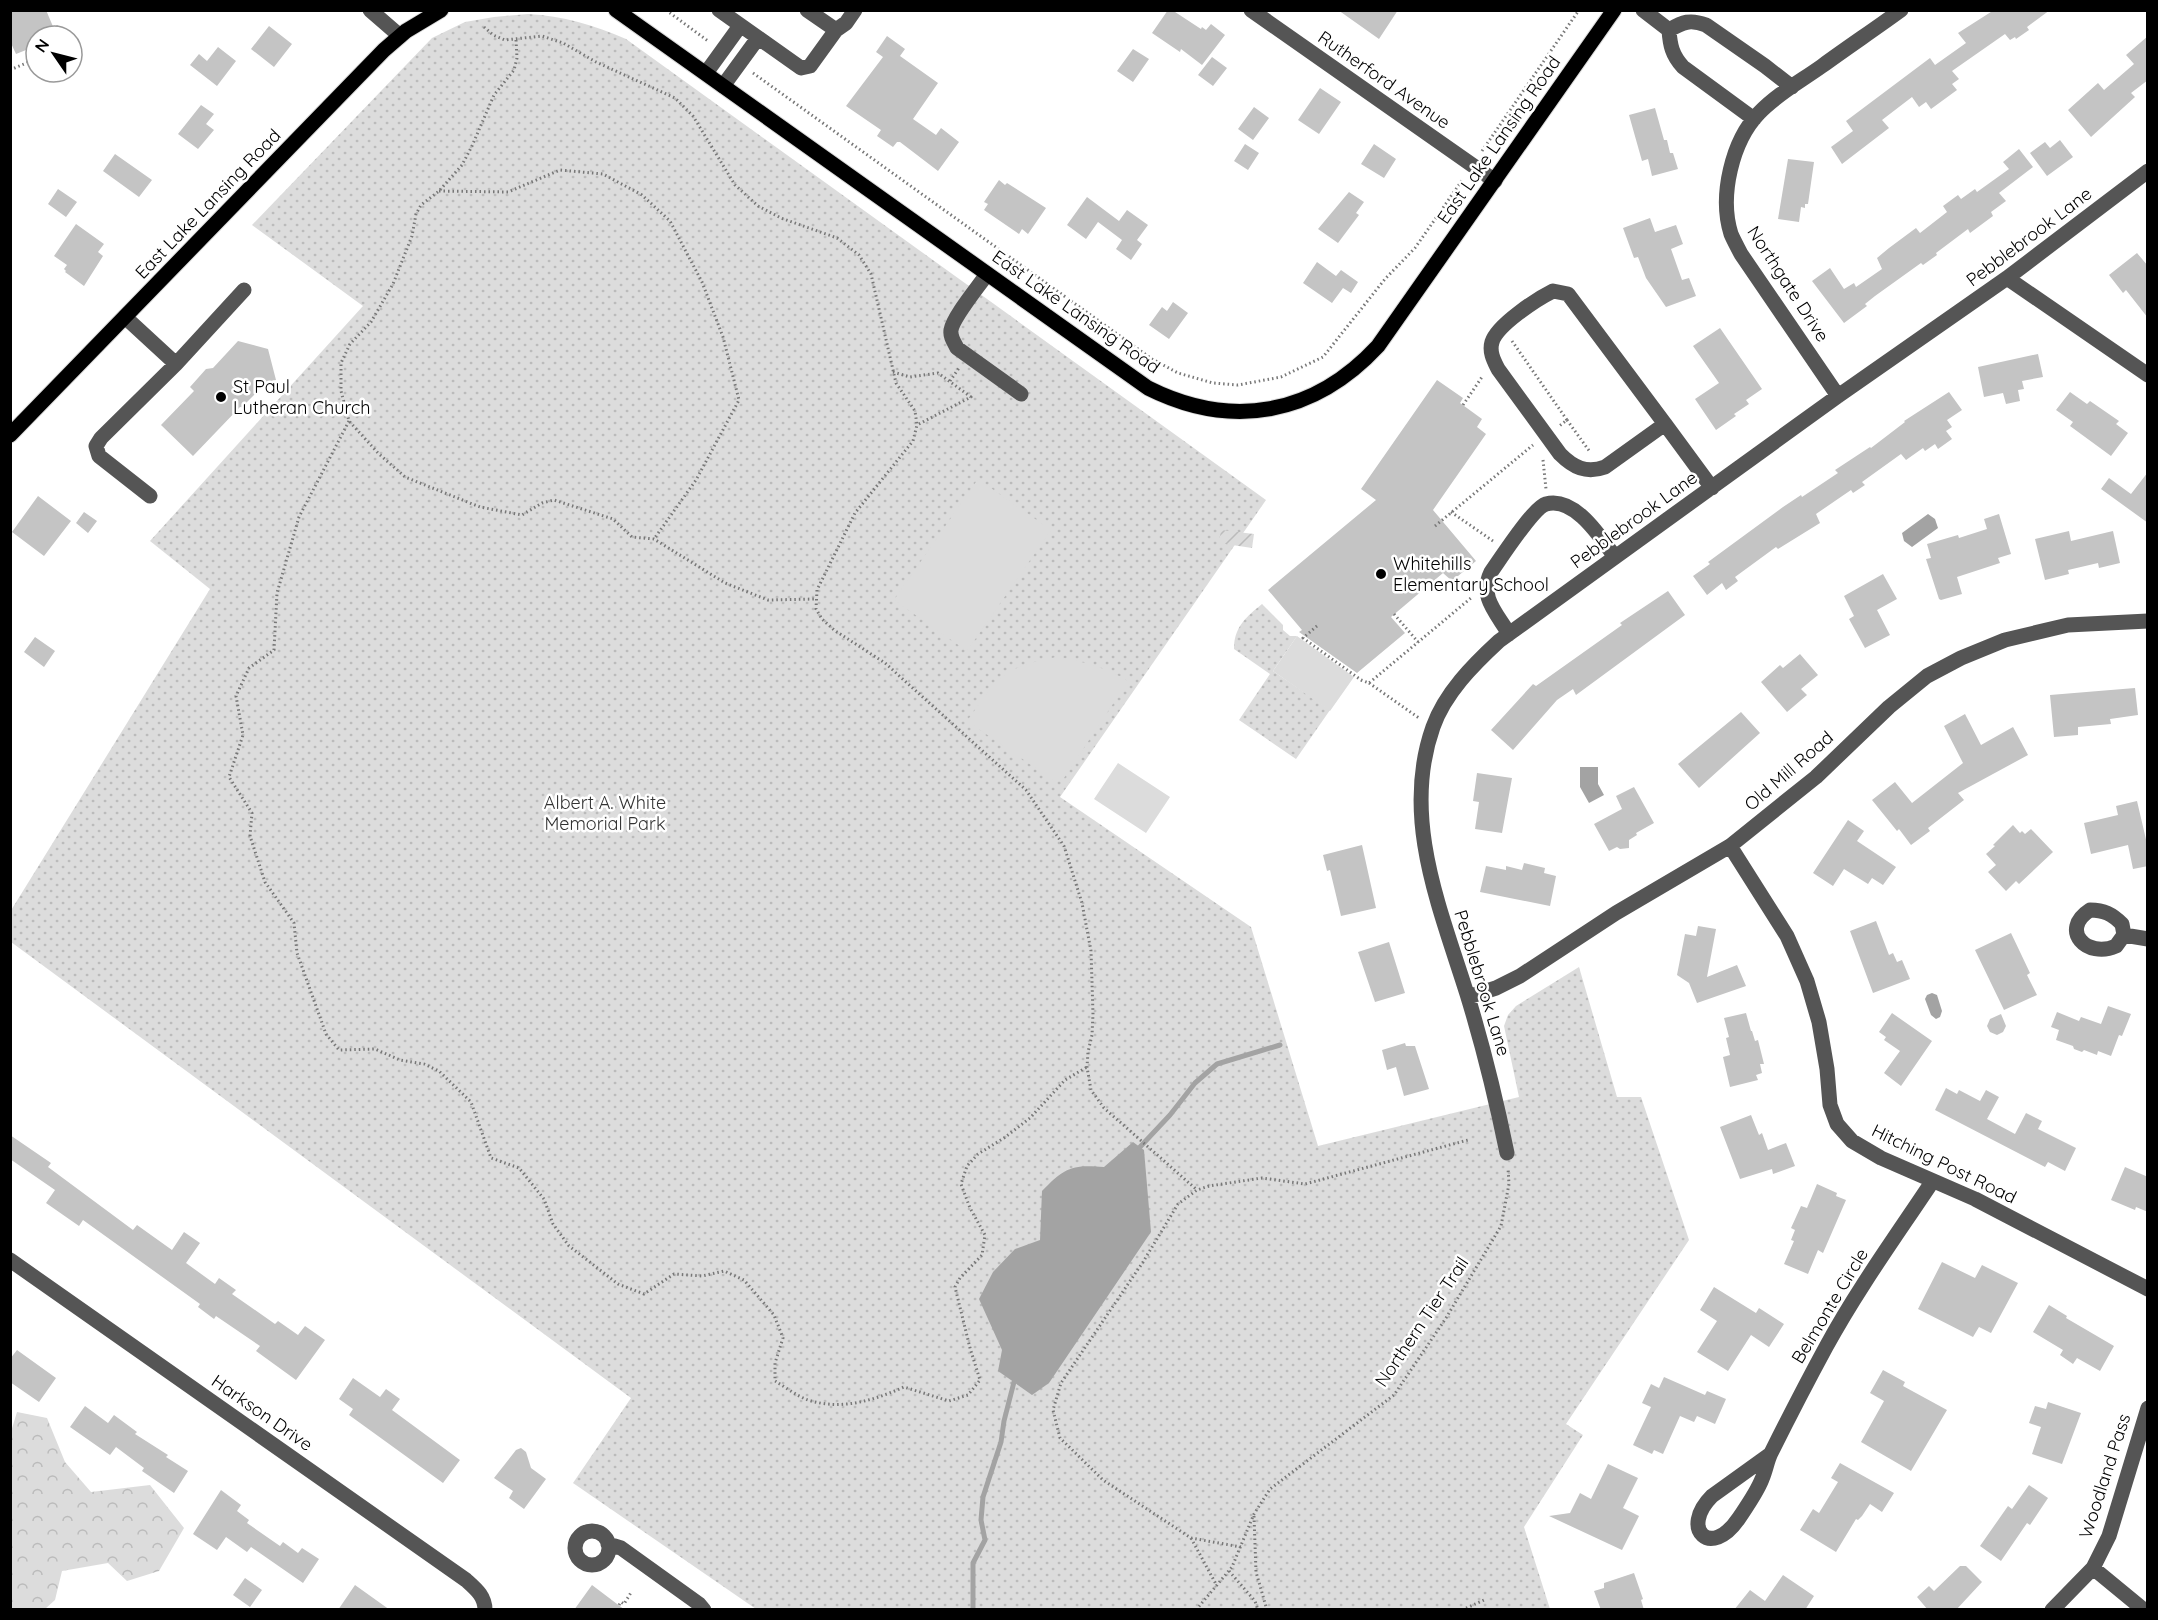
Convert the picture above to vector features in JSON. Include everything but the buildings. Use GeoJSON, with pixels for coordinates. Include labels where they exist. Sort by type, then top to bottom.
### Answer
{"type":"FeatureCollection","features":[{"type":"Feature","properties":{"kind":"main road","name":"East Lake Lansing Road"},"geometry":{"type":"LineString","coordinates":[[10,435],[384,50],[400,36],[441,10]]}},
{"type":"Feature","properties":{"kind":"main road","name":"East Lake Lansing Road"},"geometry":{"type":"LineString","coordinates":[[616,10],[1131,377],[1166,397],[1203,408],[1243,412],[1276,408],[1308,398],[1351,373],[1363,362],[1391,329],[1614,10]]}},
{"type":"Feature","properties":{"kind":"street"},"geometry":{"type":"LineString","coordinates":[[370,10],[400,36]]}},
{"type":"Feature","properties":{"kind":"street"},"geometry":{"type":"LineString","coordinates":[[719,10],[801,68],[810,66],[836,30],[855,10]]}},
{"type":"Feature","properties":{"kind":"street"},"geometry":{"type":"LineString","coordinates":[[807,10],[836,30]]}},
{"type":"Feature","properties":{"kind":"street","name":"Rutherford Avenue"},"geometry":{"type":"LineString","coordinates":[[1251,10],[1495,181]]}},
{"type":"Feature","properties":{"kind":"street"},"geometry":{"type":"LineString","coordinates":[[1643,10],[1669,30],[1674,58],[1683,67],[1754,119]]}},
{"type":"Feature","properties":{"kind":"street","name":"Northgate Drive"},"geometry":{"type":"LineString","coordinates":[[1838,396],[1741,254],[1731,233],[1728,214],[1727,189],[1730,170],[1736,150],[1754,119],[1772,102],[1901,10]]}},
{"type":"Feature","properties":{"kind":"street"},"geometry":{"type":"LineString","coordinates":[[1669,30],[1685,21],[1695,21],[1706,25],[1766,66],[1792,87]]}},
{"type":"Feature","properties":{"kind":"street"},"geometry":{"type":"LineString","coordinates":[[706,74],[741,26]]}},
{"type":"Feature","properties":{"kind":"street"},"geometry":{"type":"LineString","coordinates":[[723,86],[758,38]]}},
{"type":"Feature","properties":{"kind":"street","name":"Pebblebrook Lane"},"geometry":{"type":"LineString","coordinates":[[1508,1159],[1492,1086],[1424,847],[1421,799],[1425,759],[1433,726],[1451,694],[1474,664],[1509,634],[1838,396],[2007,278],[2148,171]]}},
{"type":"Feature","properties":{"kind":"street"},"geometry":{"type":"LineString","coordinates":[[987,274],[951,329],[952,339],[957,348],[1021,394]]}},
{"type":"Feature","properties":{"kind":"street"},"geometry":{"type":"LineString","coordinates":[[2007,278],[2148,375]]}},
{"type":"Feature","properties":{"kind":"street"},"geometry":{"type":"LineString","coordinates":[[150,496],[99,456],[96,446],[101,438],[176,364],[244,290]]}},
{"type":"Feature","properties":{"kind":"street"},"geometry":{"type":"LineString","coordinates":[[1665,424],[1596,471],[1570,464],[1541,440],[1498,369],[1492,357],[1491,344],[1496,333],[1554,291],[1568,294],[1665,424],[1712,488]]}},
{"type":"Feature","properties":{"kind":"street"},"geometry":{"type":"LineString","coordinates":[[125,317],[176,364]]}},
{"type":"Feature","properties":{"kind":"street"},"geometry":{"type":"LineString","coordinates":[[1509,634],[1491,604],[1486,591],[1487,582],[1491,572],[1535,512],[1548,504],[1567,506],[1578,512],[1616,558]]}},
{"type":"Feature","properties":{"kind":"street","name":"Old Mill Road"},"geometry":{"type":"LineString","coordinates":[[1468,997],[1496,988],[1520,976],[1616,913],[1730,846],[1816,777],[1889,707],[1927,676],[1961,658],[2005,640],[2068,625],[2148,621]]}},
{"type":"Feature","properties":{"kind":"street","name":"Hitching Post Road"},"geometry":{"type":"LineString","coordinates":[[1730,846],[1787,936],[1808,981],[1819,1022],[1830,1105],[1837,1124],[1852,1141],[1881,1158],[1975,1199],[2148,1289]]}},
{"type":"Feature","properties":{"kind":"street"},"geometry":{"type":"LineString","coordinates":[[2124,935],[2148,939]]}},
{"type":"Feature","properties":{"kind":"street","name":"Belmonte Circle"},"geometry":{"type":"LineString","coordinates":[[1769,1455],[1704,1504],[1697,1527],[1701,1535],[1719,1539],[1727,1533],[1741,1515],[1762,1480],[1769,1455],[1827,1346],[1876,1265],[1932,1182]]}},
{"type":"Feature","properties":{"kind":"street","name":"Harkson Drive"},"geometry":{"type":"LineString","coordinates":[[10,1260],[466,1580],[480,1593],[485,1607]]}},
{"type":"Feature","properties":{"kind":"street","name":"Woodland Pass"},"geometry":{"type":"LineString","coordinates":[[2052,1610],[2092,1568],[2109,1536],[2148,1408]]}},
{"type":"Feature","properties":{"kind":"street"},"geometry":{"type":"LineString","coordinates":[[608,1544],[621,1548],[704,1610]]}},
{"type":"Feature","properties":{"kind":"street"},"geometry":{"type":"LineString","coordinates":[[2092,1568],[2144,1610]]}},
{"type":"Feature","properties":{"kind":"path"},"geometry":{"type":"LineString","coordinates":[[666,10],[722,51]]}},
{"type":"Feature","properties":{"kind":"path"},"geometry":{"type":"LineString","coordinates":[[740,63],[1152,359],[1178,373],[1213,383],[1238,385],[1281,377],[1323,357],[1385,279],[1415,248],[1579,10]]}},
{"type":"Feature","properties":{"kind":"path"},"geometry":{"type":"LineString","coordinates":[[484,27],[493,35],[505,40],[542,36],[563,43],[596,62],[675,98],[693,116],[735,185],[758,206],[781,218],[837,238],[859,255],[871,274],[896,383],[915,411],[917,425],[913,441],[855,513],[824,574],[815,598],[816,609],[822,619],[834,630],[885,663],[1026,790],[1064,846],[1082,903],[1091,951],[1093,1014],[1087,1067],[1091,1090],[1104,1108],[1197,1190]]}},
{"type":"Feature","properties":{"kind":"path"},"geometry":{"type":"LineString","coordinates":[[516,39],[517,58],[514,70],[494,95],[462,165],[439,191],[421,205],[416,214],[412,236],[393,284],[371,322],[350,344],[340,363],[341,391],[349,421],[378,453],[405,477],[440,492],[480,507],[522,515],[542,503],[554,500],[613,519],[632,537],[654,539],[725,583],[768,600],[815,598]]}},
{"type":"Feature","properties":{"kind":"path"},"geometry":{"type":"LineString","coordinates":[[10,70],[24,64]]}},
{"type":"Feature","properties":{"kind":"path"},"geometry":{"type":"LineString","coordinates":[[439,191],[507,192],[560,170],[603,174],[642,195],[670,221],[702,282],[723,337],[739,400],[696,480],[654,539]]}},
{"type":"Feature","properties":{"kind":"path"},"geometry":{"type":"LineString","coordinates":[[1509,337],[1593,456]]}},
{"type":"Feature","properties":{"kind":"path"},"geometry":{"type":"LineString","coordinates":[[893,372],[910,377],[938,373],[972,397],[917,425]]}},
{"type":"Feature","properties":{"kind":"path"},"geometry":{"type":"LineString","coordinates":[[1463,405],[1484,375]]}},
{"type":"Feature","properties":{"kind":"path"},"geometry":{"type":"LineString","coordinates":[[1435,526],[1567,420]]}},
{"type":"Feature","properties":{"kind":"path"},"geometry":{"type":"LineString","coordinates":[[349,421],[299,517],[278,593],[274,650],[249,668],[236,696],[243,735],[229,777],[252,813],[250,836],[265,882],[294,923],[297,954],[326,1034],[339,1050],[375,1049],[400,1060],[424,1064],[439,1071],[471,1102],[491,1158],[519,1168],[544,1199],[553,1224],[568,1246],[618,1284],[644,1294],[674,1274],[702,1275],[724,1271],[744,1280],[774,1315],[783,1338],[776,1364],[775,1381],[808,1400],[843,1405],[873,1400],[904,1387],[949,1401],[968,1395],[980,1380],[955,1287],[960,1278],[982,1254],[985,1235],[970,1208],[961,1184],[967,1166],[978,1154],[1030,1118],[1065,1080],[1087,1067]]}},
{"type":"Feature","properties":{"kind":"path"},"geometry":{"type":"LineString","coordinates":[[1528,436],[1541,440]]}},
{"type":"Feature","properties":{"kind":"path"},"geometry":{"type":"LineString","coordinates":[[1538,450],[1541,440]]}},
{"type":"Feature","properties":{"kind":"path"},"geometry":{"type":"LineString","coordinates":[[1542,455],[1548,504]]}},
{"type":"Feature","properties":{"kind":"path"},"geometry":{"type":"LineString","coordinates":[[1451,512],[1507,551]]}},
{"type":"Feature","properties":{"kind":"path"},"geometry":{"type":"LineString","coordinates":[[1369,683],[1475,594]]}},
{"type":"Feature","properties":{"kind":"path"},"geometry":{"type":"LineString","coordinates":[[1394,614],[1418,642]]}},
{"type":"Feature","properties":{"kind":"path"},"geometry":{"type":"LineString","coordinates":[[1317,626],[1303,638],[1361,680],[1433,726]]}},
{"type":"Feature","properties":{"kind":"path"},"geometry":{"type":"LineString","coordinates":[[1241,1547],[1191,1538],[1103,1480],[1060,1438],[1053,1410],[1061,1383],[1089,1338],[1143,1262],[1178,1204],[1197,1190],[1209,1185],[1262,1178],[1305,1184],[1468,1140]]}},
{"type":"Feature","properties":{"kind":"path","name":"Northern Tier Trail"},"geometry":{"type":"LineString","coordinates":[[1196,1610],[1229,1571],[1254,1514],[1270,1489],[1394,1395],[1446,1318],[1501,1226],[1509,1184],[1508,1159]]}},
{"type":"Feature","properties":{"kind":"path"},"geometry":{"type":"LineString","coordinates":[[1254,1514],[1256,1572],[1267,1610]]}},
{"type":"Feature","properties":{"kind":"path"},"geometry":{"type":"LineString","coordinates":[[1191,1538],[1217,1586]]}},
{"type":"Feature","properties":{"kind":"path"},"geometry":{"type":"LineString","coordinates":[[1229,1571],[1255,1601],[1258,1610]]}},
{"type":"Feature","properties":{"kind":"path"},"geometry":{"type":"LineString","coordinates":[[619,1605],[621,1602],[624,1604],[632,1591]]}},
{"type":"Feature","properties":{"kind":"path"},"geometry":{"type":"LineString","coordinates":[[1461,1610],[1484,1600]]}},
{"type":"Feature","properties":{"kind":"green space","name":"Albert A. White Memorial Park"},"geometry":{"type":"Polygon","coordinates":[[[528,14],[578,22],[626,39],[1266,500],[1060,797],[1251,927],[1318,1146],[1519,1097],[1504,1026],[1508,1015],[1516,1006],[1579,967],[1617,1097],[1641,1097],[1689,1240],[1566,1424],[1583,1435],[1524,1527],[1550,1609],[756,1609],[573,1483],[631,1398],[11,942],[10,912],[210,589],[150,541],[363,306],[252,225],[432,38],[465,22],[528,14]]]}},
{"type":"Feature","properties":{"kind":"green space"},"geometry":{"type":"Polygon","coordinates":[[[978,479],[1051,530],[967,651],[894,600],[978,479]]]}},
{"type":"Feature","properties":{"kind":"green space"},"geometry":{"type":"Polygon","coordinates":[[[1221,530],[1254,534],[1252,548],[1219,543],[1221,530]]]}},
{"type":"Feature","properties":{"kind":"green space"},"geometry":{"type":"Polygon","coordinates":[[[1262,604],[1283,625],[1283,630],[1290,636],[1297,636],[1273,671],[1330,710],[1296,759],[1239,720],[1270,674],[1234,649],[1239,629],[1246,618],[1262,604]]]}},
{"type":"Feature","properties":{"kind":"green space"},"geometry":{"type":"Polygon","coordinates":[[[1297,636],[1354,677],[1330,711],[1273,671],[1297,636]]]}},
{"type":"Feature","properties":{"kind":"green space"},"geometry":{"type":"Polygon","coordinates":[[[1056,657],[1093,665],[1128,681],[1064,778],[1053,780],[967,721],[1004,676],[1021,666],[1056,657]]]}},
{"type":"Feature","properties":{"kind":"green space"},"geometry":{"type":"Polygon","coordinates":[[[1118,763],[1170,797],[1146,833],[1094,799],[1118,763]]]}},
{"type":"Feature","properties":{"kind":"green space"},"geometry":{"type":"Polygon","coordinates":[[[17,1412],[47,1418],[65,1462],[91,1492],[150,1485],[184,1528],[159,1571],[127,1581],[108,1563],[62,1571],[55,1600],[45,1609],[11,1609],[10,1435],[17,1412]]]}},
{"type":"Feature","properties":{"kind":"shaded area"},"geometry":{"type":"Polygon","coordinates":[[[1928,514],[1935,519],[1938,528],[1912,547],[1904,541],[1902,533],[1928,514]]]}},
{"type":"Feature","properties":{"kind":"shaded area"},"geometry":{"type":"Polygon","coordinates":[[[1580,767],[1598,767],[1598,784],[1604,795],[1589,803],[1580,787],[1580,767]]]}},
{"type":"Feature","properties":{"kind":"shaded area"},"geometry":{"type":"Polygon","coordinates":[[[1932,993],[1937,995],[1942,1011],[1940,1017],[1936,1019],[1931,1015],[1925,999],[1932,993]]]}},
{"type":"Feature","properties":{"kind":"shaded area"},"geometry":{"type":"Polygon","coordinates":[[[1133,1142],[1144,1150],[1151,1232],[1049,1383],[1032,1395],[998,1371],[1002,1350],[979,1299],[993,1272],[1015,1249],[1040,1240],[1042,1191],[1056,1177],[1069,1169],[1084,1166],[1104,1167],[1133,1142]]]}},
{"type":"Feature","properties":{"kind":"waterway"},"geometry":{"type":"LineString","coordinates":[[1140,1147],[1170,1115],[1195,1083],[1217,1064],[1280,1045]]}},
{"type":"Feature","properties":{"kind":"waterway"},"geometry":{"type":"LineString","coordinates":[[973,1610],[973,1563],[985,1540],[981,1520],[983,1497],[1001,1442],[1014,1382]]}},
{"type":"Feature","properties":{"kind":"place","name":"St Paul Lutheran Church"},"geometry":{"type":"Point","coordinates":[221,397]}},
{"type":"Feature","properties":{"kind":"place","name":"Whitehills Elementary School"},"geometry":{"type":"Point","coordinates":[1381,574]}}]}
